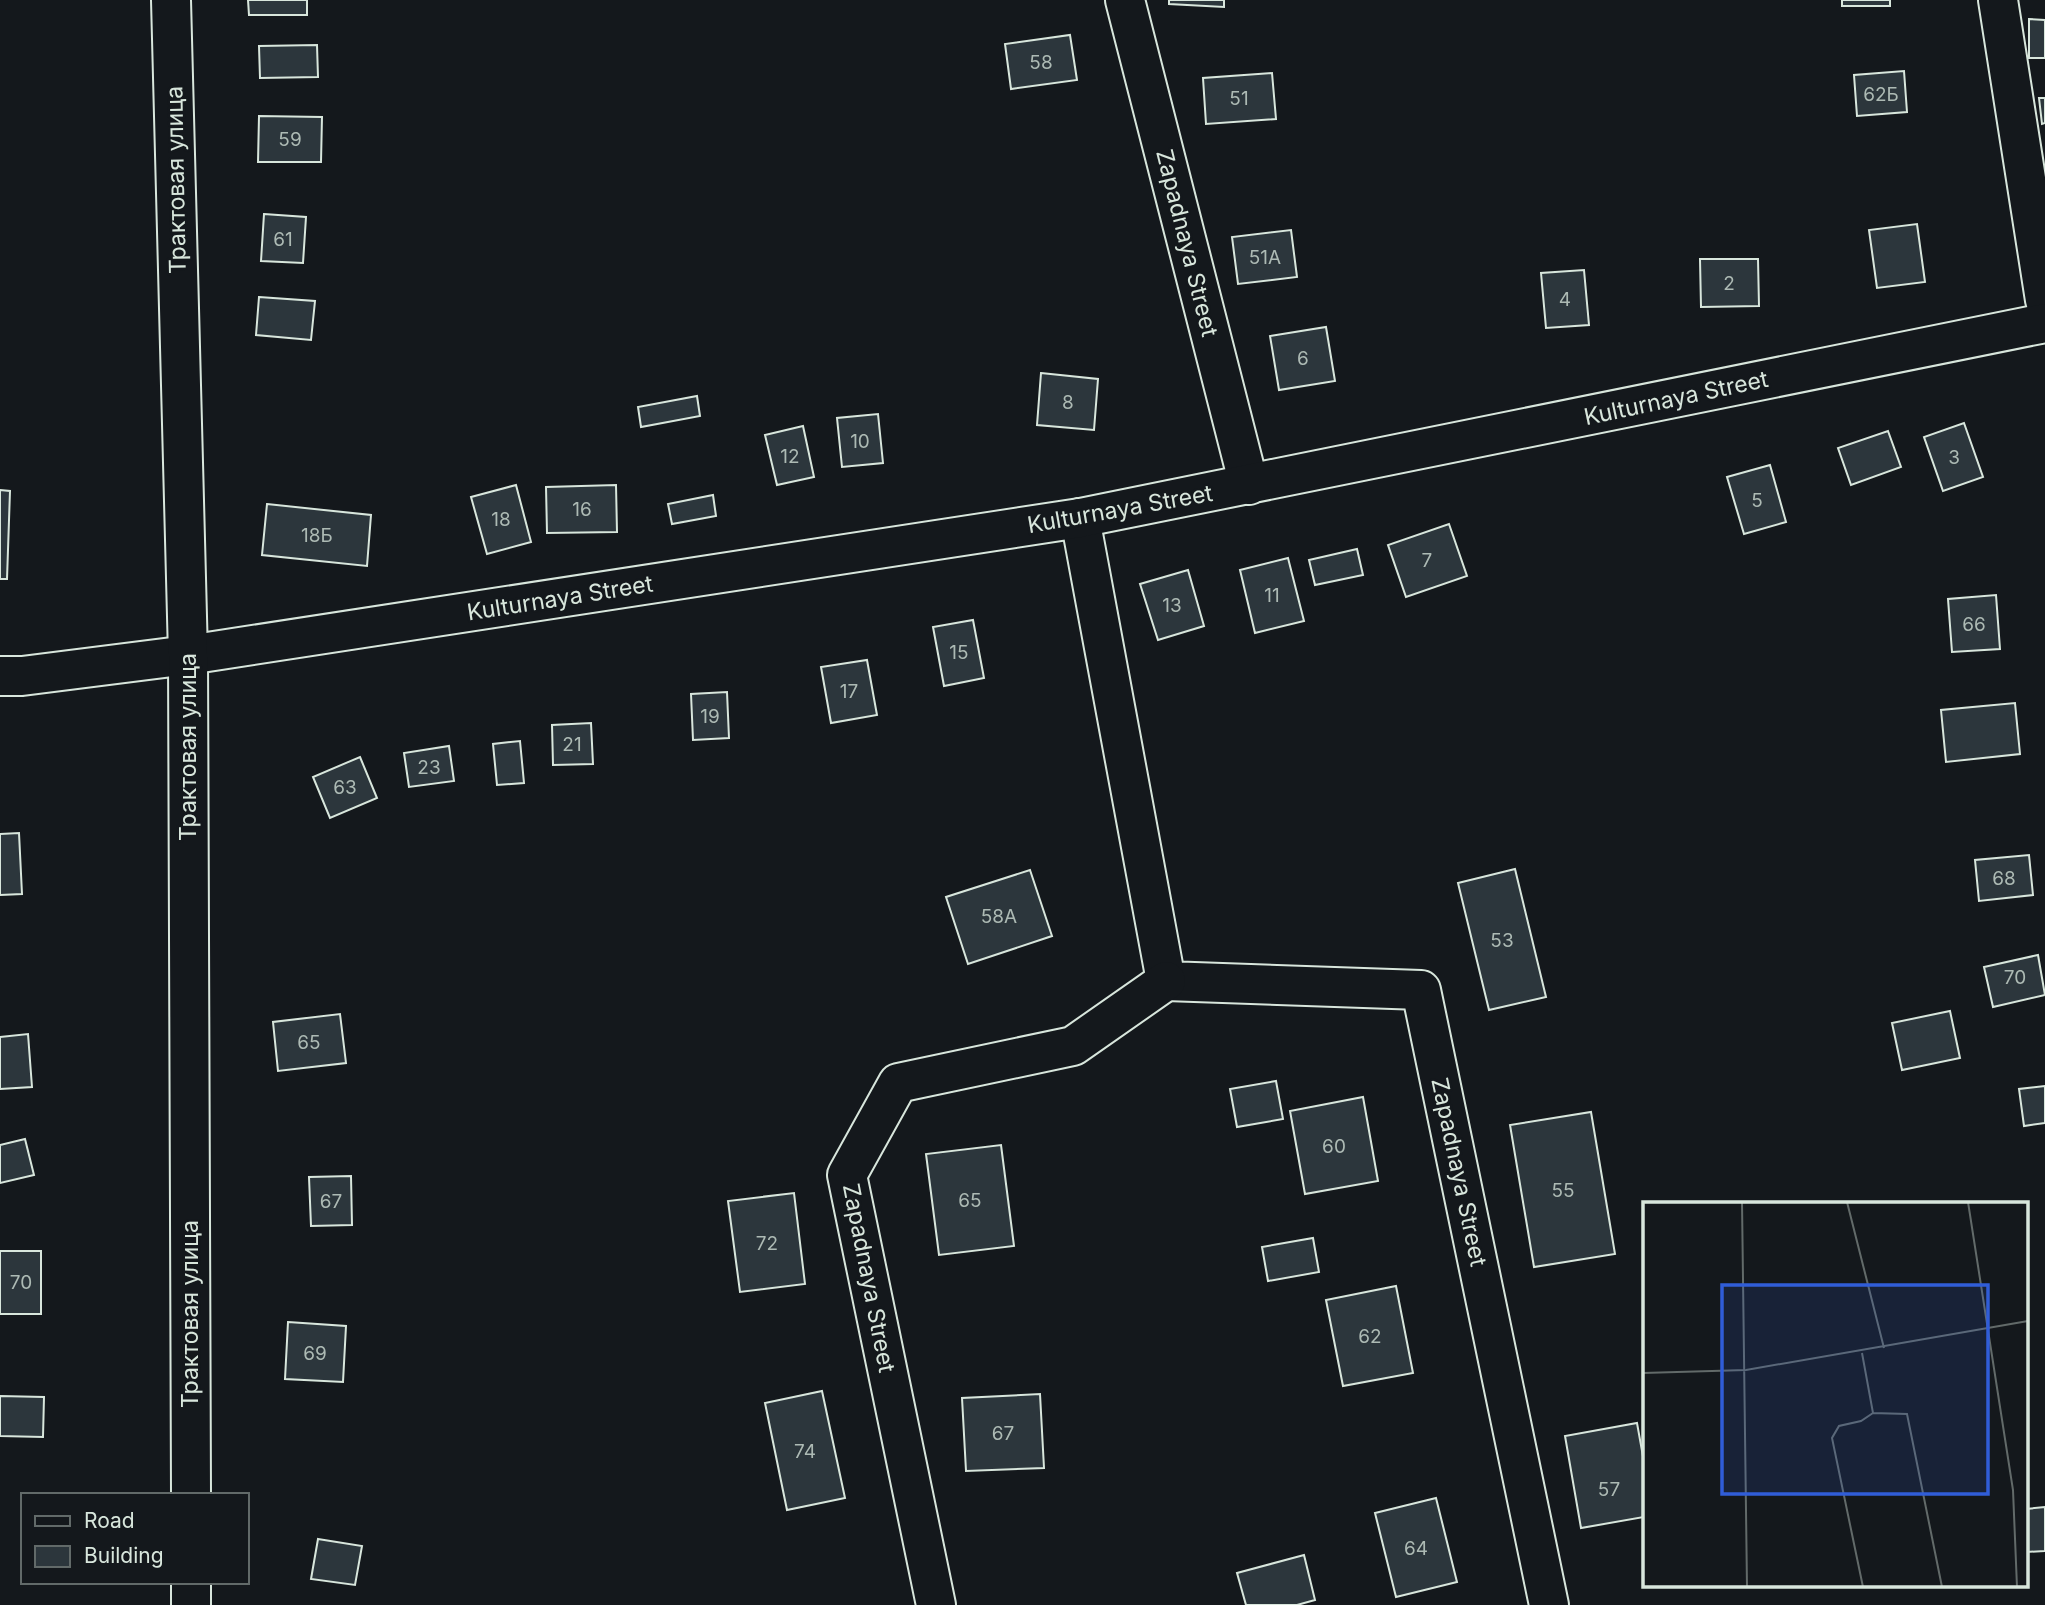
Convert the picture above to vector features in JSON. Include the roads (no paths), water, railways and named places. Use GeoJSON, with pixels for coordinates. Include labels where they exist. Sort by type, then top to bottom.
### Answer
{"type":"FeatureCollection","features":[{"type":"Feature","properties":{"kind":"street","name":"Трактовая улица"},"geometry":{"type":"LineString","coordinates":[[171,0],[188,655],[191,1493]]}},
{"type":"Feature","properties":{"kind":"street","name":"Zapadnaya Street"},"geometry":{"type":"LineString","coordinates":[[1125,0],[1249,485]]}},
{"type":"Feature","properties":{"kind":"street"},"geometry":{"type":"LineString","coordinates":[[1998,0],[2045,300]]}},
{"type":"Feature","properties":{"kind":"street","name":"Kulturnaya Street"},"geometry":{"type":"LineString","coordinates":[[0,676],[22,676],[188,655],[1080,518],[2045,323]]}},
{"type":"Feature","properties":{"kind":"street"},"geometry":{"type":"LineString","coordinates":[[1080,518],[1166,981]]}},
{"type":"Feature","properties":{"kind":"street","name":"Zapadnaya Street"},"geometry":{"type":"LineString","coordinates":[[936,1605],[847,1175],[898,1083],[1073,1046],[1166,981],[1421,990],[1549,1605]]}},
{"type":"Feature","properties":{"kind":"street"},"geometry":{"type":"LineString","coordinates":[[191,1584],[191,1605]]}}]}
